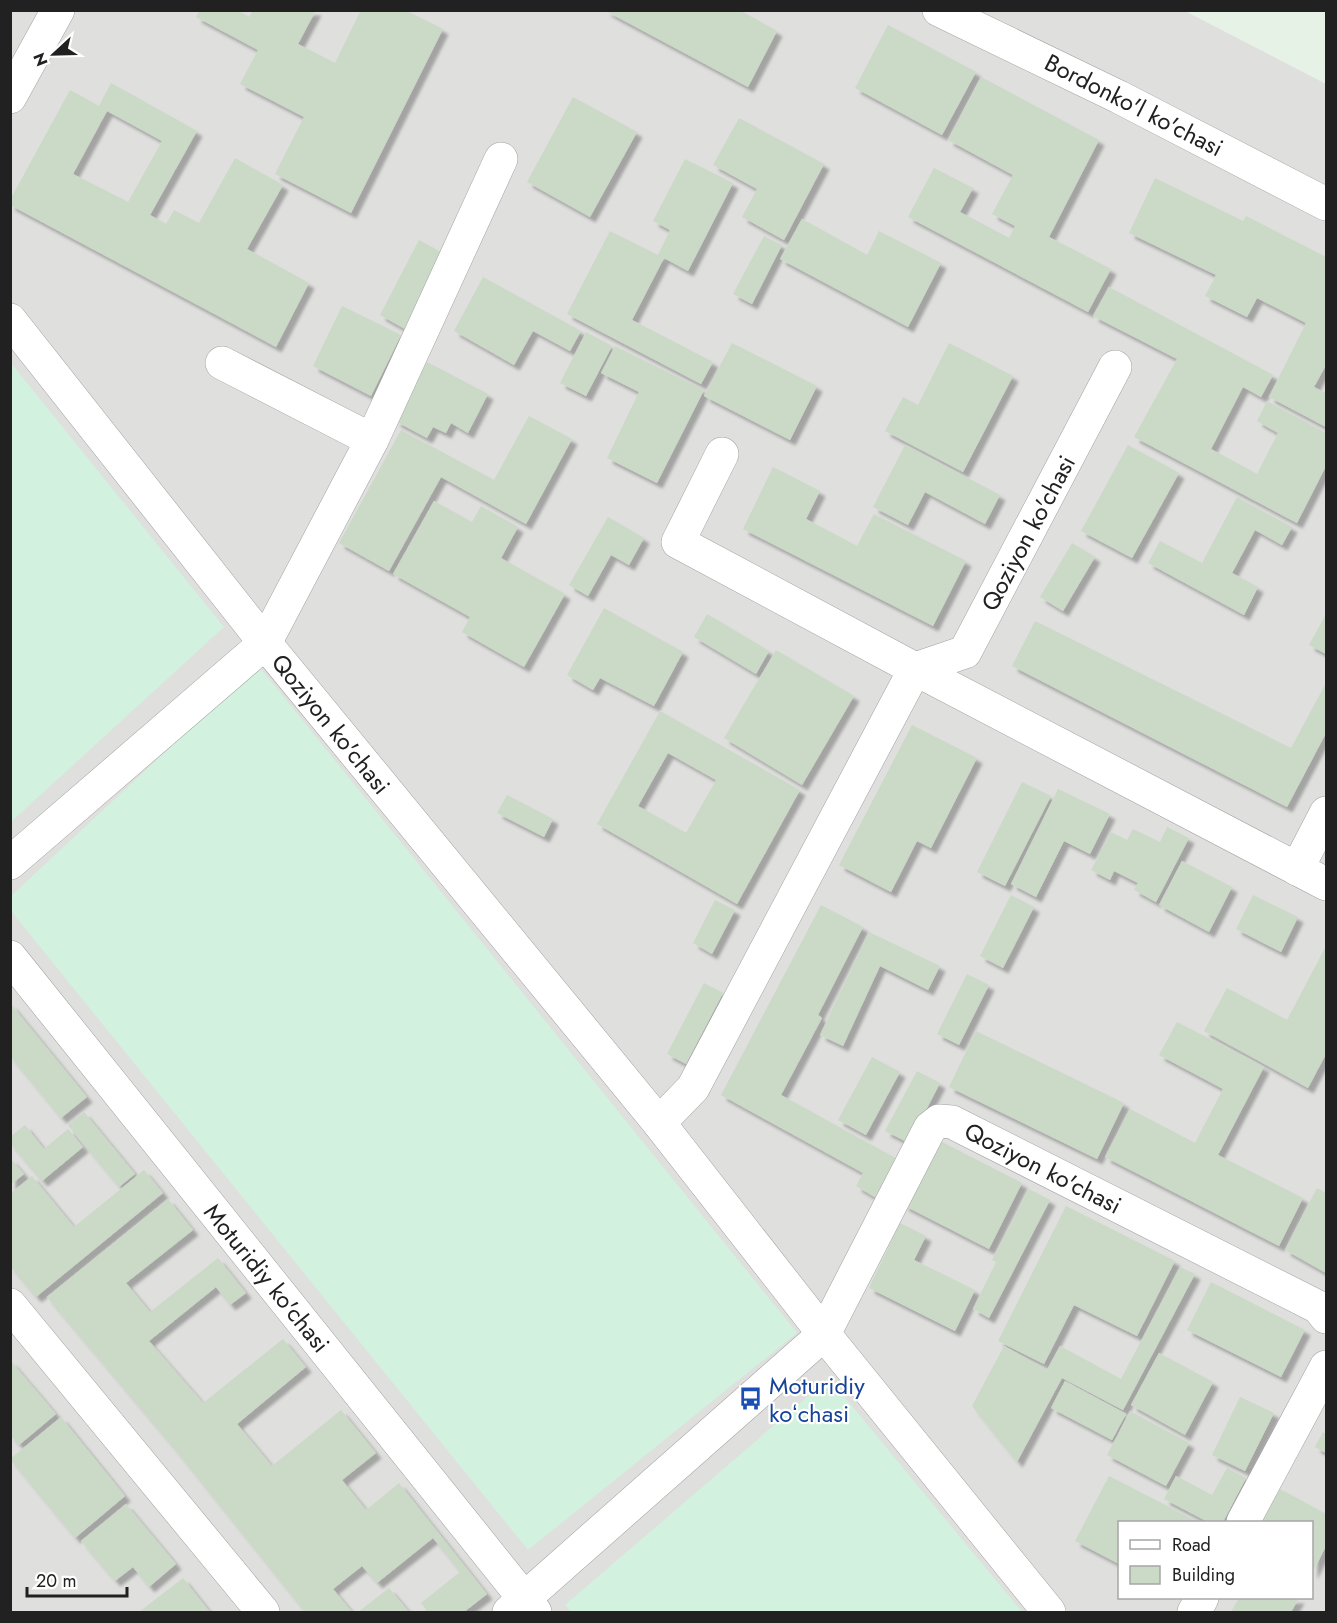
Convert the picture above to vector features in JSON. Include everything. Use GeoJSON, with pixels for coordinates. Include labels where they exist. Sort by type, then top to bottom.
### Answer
{"type":"FeatureCollection","features":[{"type":"Feature","properties":{"kind":"street"},"geometry":{"type":"LineString","coordinates":[[10,97],[58,10]]}},
{"type":"Feature","properties":{"kind":"street","name":"Bordonko'l ko'chasi"},"geometry":{"type":"LineString","coordinates":[[939,10],[1119,97],[1326,204]]}},
{"type":"Feature","properties":{"kind":"street"},"geometry":{"type":"LineString","coordinates":[[10,863],[265,643],[372,440],[501,159]]}},
{"type":"Feature","properties":{"kind":"street","name":"Qoziyon ko'chasi"},"geometry":{"type":"LineString","coordinates":[[10,320],[265,643],[659,1123],[824,1334],[1049,1612]]}},
{"type":"Feature","properties":{"kind":"street"},"geometry":{"type":"LineString","coordinates":[[222,363],[372,440]]}},
{"type":"Feature","properties":{"kind":"street","name":"Qoziyon ko'chasi"},"geometry":{"type":"LineString","coordinates":[[915,669],[965,652],[1115,367]]}},
{"type":"Feature","properties":{"kind":"street"},"geometry":{"type":"LineString","coordinates":[[722,454],[678,542],[1326,884]]}},
{"type":"Feature","properties":{"kind":"street"},"geometry":{"type":"LineString","coordinates":[[659,1123],[693,1088],[915,669]]}},
{"type":"Feature","properties":{"kind":"street"},"geometry":{"type":"LineString","coordinates":[[1297,869],[1326,813]]}},
{"type":"Feature","properties":{"kind":"street","name":"Moturidiy ko'chasi"},"geometry":{"type":"LineString","coordinates":[[10,957],[522,1608],[824,1334]]}},
{"type":"Feature","properties":{"kind":"street","name":"Qoziyon ko'chasi"},"geometry":{"type":"LineString","coordinates":[[824,1334],[930,1128],[939,1121],[952,1122],[1318,1307],[1326,1317]]}},
{"type":"Feature","properties":{"kind":"street"},"geometry":{"type":"LineString","coordinates":[[10,1305],[263,1612]]}},
{"type":"Feature","properties":{"kind":"street"},"geometry":{"type":"LineString","coordinates":[[1244,1521],[1326,1366]]}},
{"type":"Feature","properties":{"kind":"shaded area"},"geometry":{"type":"Polygon","coordinates":[[[11,11],[1185,11],[1326,84],[1326,1612],[11,1612],[11,11]]]}},
{"type":"Feature","properties":{"kind":"green space"},"geometry":{"type":"Polygon","coordinates":[[[11,363],[224,627],[11,822],[11,363]]]}},
{"type":"Feature","properties":{"kind":"green space"},"geometry":{"type":"Polygon","coordinates":[[[258,665],[797,1333],[528,1550],[11,911],[11,896],[258,665]]]}},
{"type":"Feature","properties":{"kind":"green space"},"geometry":{"type":"Polygon","coordinates":[[[829,1378],[1022,1612],[571,1612],[565,1605],[829,1378]]]}},
{"type":"Feature","properties":{"kind":"building"},"geometry":{"type":"Polygon","coordinates":[[[200,10],[237,10],[249,17],[253,10],[316,10],[298,44],[335,63],[361,10],[405,10],[443,29],[351,213],[275,174],[304,117],[240,84],[258,50],[196,17],[200,10]]]}},
{"type":"Feature","properties":{"kind":"building"},"geometry":{"type":"Polygon","coordinates":[[[604,10],[739,10],[777,31],[748,87],[604,10]]]}},
{"type":"Feature","properties":{"kind":"building"},"geometry":{"type":"Polygon","coordinates":[[[888,25],[976,72],[942,135],[855,88],[888,25]]]}},
{"type":"Feature","properties":{"kind":"building"},"geometry":{"type":"Polygon","coordinates":[[[981,77],[1099,140],[1049,237],[1111,269],[1088,312],[908,217],[934,168],[973,188],[960,212],[1009,238],[1015,226],[992,214],[1013,175],[948,140],[981,77]]]}},
{"type":"Feature","properties":{"kind":"building"},"geometry":{"type":"Polygon","coordinates":[[[111,83],[197,131],[150,215],[166,224],[174,210],[199,223],[235,158],[283,185],[247,249],[309,283],[276,347],[10,205],[10,200],[70,90],[99,106],[111,83]],[[107,111],[73,174],[128,202],[162,141],[107,111]]]}},
{"type":"Feature","properties":{"kind":"building"},"geometry":{"type":"Polygon","coordinates":[[[573,97],[637,132],[590,217],[527,182],[573,97]]]}},
{"type":"Feature","properties":{"kind":"building"},"geometry":{"type":"Polygon","coordinates":[[[739,118],[824,164],[784,240],[742,217],[757,189],[713,165],[739,118]]]}},
{"type":"Feature","properties":{"kind":"building"},"geometry":{"type":"Polygon","coordinates":[[[685,159],[733,183],[688,271],[664,258],[632,320],[713,362],[701,384],[567,314],[610,231],[658,255],[670,230],[653,221],[685,159]]]}},
{"type":"Feature","properties":{"kind":"building"},"geometry":{"type":"Polygon","coordinates":[[[1155,178],[1243,221],[1246,216],[1326,257],[1326,365],[1314,387],[1326,393],[1326,427],[1269,397],[1306,323],[1257,298],[1247,317],[1205,296],[1216,275],[1129,233],[1155,178]]]}},
{"type":"Feature","properties":{"kind":"building"},"geometry":{"type":"Polygon","coordinates":[[[802,219],[867,255],[879,231],[941,263],[908,327],[780,259],[802,219]]]}},
{"type":"Feature","properties":{"kind":"building"},"geometry":{"type":"Polygon","coordinates":[[[764,236],[782,245],[752,304],[733,294],[764,236]]]}},
{"type":"Feature","properties":{"kind":"building"},"geometry":{"type":"Polygon","coordinates":[[[419,240],[444,254],[405,329],[380,315],[419,240]]]}},
{"type":"Feature","properties":{"kind":"building"},"geometry":{"type":"Polygon","coordinates":[[[483,277],[581,331],[570,351],[533,331],[514,365],[454,331],[483,277]]]}},
{"type":"Feature","properties":{"kind":"building"},"geometry":{"type":"Polygon","coordinates":[[[1109,287],[1273,375],[1261,397],[1243,387],[1211,449],[1257,474],[1278,433],[1257,421],[1267,401],[1326,433],[1326,466],[1297,523],[1134,437],[1177,359],[1093,316],[1109,287]]]}},
{"type":"Feature","properties":{"kind":"building"},"geometry":{"type":"Polygon","coordinates":[[[342,306],[401,335],[371,396],[313,366],[342,306]]]}},
{"type":"Feature","properties":{"kind":"building"},"geometry":{"type":"Polygon","coordinates":[[[586,332],[612,346],[586,396],[560,383],[586,332]]]}},
{"type":"Feature","properties":{"kind":"building"},"geometry":{"type":"Polygon","coordinates":[[[732,343],[817,386],[790,440],[704,396],[732,343]]]}},
{"type":"Feature","properties":{"kind":"building"},"geometry":{"type":"Polygon","coordinates":[[[949,343],[1013,376],[963,472],[885,431],[903,397],[918,405],[949,343]]]}},
{"type":"Feature","properties":{"kind":"building"},"geometry":{"type":"Polygon","coordinates":[[[615,346],[704,390],[657,483],[607,458],[639,392],[601,373],[615,346]]]}},
{"type":"Feature","properties":{"kind":"building"},"geometry":{"type":"Polygon","coordinates":[[[427,362],[488,394],[468,433],[451,423],[446,433],[433,427],[427,438],[395,421],[427,362]]]}},
{"type":"Feature","properties":{"kind":"building"},"geometry":{"type":"Polygon","coordinates":[[[529,416],[572,439],[526,524],[441,477],[389,571],[339,543],[401,430],[494,480],[529,416]]]}},
{"type":"Feature","properties":{"kind":"building"},"geometry":{"type":"Polygon","coordinates":[[[905,445],[1000,495],[985,524],[925,492],[908,525],[873,507],[905,445]]]}},
{"type":"Feature","properties":{"kind":"building"},"geometry":{"type":"Polygon","coordinates":[[[1128,445],[1179,473],[1132,558],[1081,531],[1128,445]]]}},
{"type":"Feature","properties":{"kind":"building"},"geometry":{"type":"Polygon","coordinates":[[[773,467],[820,491],[806,519],[857,546],[874,514],[966,561],[933,626],[743,529],[773,467]]]}},
{"type":"Feature","properties":{"kind":"building"},"geometry":{"type":"Polygon","coordinates":[[[1237,497],[1292,527],[1282,545],[1255,530],[1232,573],[1258,587],[1244,615],[1148,563],[1160,541],[1202,563],[1237,497]]]}},
{"type":"Feature","properties":{"kind":"building"},"geometry":{"type":"Polygon","coordinates":[[[434,501],[472,522],[481,506],[518,527],[501,558],[565,594],[524,667],[462,632],[470,617],[393,574],[434,501]]]}},
{"type":"Feature","properties":{"kind":"building"},"geometry":{"type":"Polygon","coordinates":[[[608,517],[644,538],[629,565],[611,555],[588,596],[569,585],[608,517]]]}},
{"type":"Feature","properties":{"kind":"building"},"geometry":{"type":"Polygon","coordinates":[[[1072,543],[1095,557],[1063,611],[1040,597],[1072,543]]]}},
{"type":"Feature","properties":{"kind":"building"},"geometry":{"type":"Polygon","coordinates":[[[604,608],[683,652],[654,706],[600,678],[593,690],[567,675],[604,608]]]}},
{"type":"Feature","properties":{"kind":"building"},"geometry":{"type":"Polygon","coordinates":[[[707,614],[769,651],[756,674],[694,637],[707,614]]]}},
{"type":"Feature","properties":{"kind":"building"},"geometry":{"type":"Polygon","coordinates":[[[1326,614],[1326,654],[1309,645],[1326,614]]]}},
{"type":"Feature","properties":{"kind":"building"},"geometry":{"type":"Polygon","coordinates":[[[1035,621],[1291,748],[1326,683],[1326,733],[1287,807],[1012,666],[1035,621]]]}},
{"type":"Feature","properties":{"kind":"building"},"geometry":{"type":"Polygon","coordinates":[[[776,650],[854,696],[802,785],[724,738],[776,650]]]}},
{"type":"Feature","properties":{"kind":"building"},"geometry":{"type":"Polygon","coordinates":[[[660,711],[800,790],[737,904],[597,824],[660,711]],[[668,753],[638,806],[686,833],[716,780],[668,753]]]}},
{"type":"Feature","properties":{"kind":"building"},"geometry":{"type":"Polygon","coordinates":[[[912,725],[977,758],[931,848],[917,841],[891,892],[839,865],[912,725]]]}},
{"type":"Feature","properties":{"kind":"building"},"geometry":{"type":"Polygon","coordinates":[[[1022,782],[1051,796],[1005,886],[977,872],[1022,782]]]}},
{"type":"Feature","properties":{"kind":"building"},"geometry":{"type":"Polygon","coordinates":[[[1058,789],[1110,814],[1090,854],[1064,841],[1036,897],[1011,884],[1058,789]]]}},
{"type":"Feature","properties":{"kind":"building"},"geometry":{"type":"Polygon","coordinates":[[[507,795],[553,819],[544,837],[497,813],[507,795]]]}},
{"type":"Feature","properties":{"kind":"building"},"geometry":{"type":"Polygon","coordinates":[[[1167,827],[1189,838],[1156,902],[1134,890],[1138,883],[1114,871],[1110,880],[1091,870],[1111,832],[1127,840],[1133,829],[1160,842],[1167,827]]]}},
{"type":"Feature","properties":{"kind":"building"},"geometry":{"type":"Polygon","coordinates":[[[1182,861],[1232,887],[1209,932],[1159,905],[1182,861]]]}},
{"type":"Feature","properties":{"kind":"building"},"geometry":{"type":"Polygon","coordinates":[[[1011,895],[1034,907],[1003,968],[980,956],[1011,895]]]}},
{"type":"Feature","properties":{"kind":"building"},"geometry":{"type":"Polygon","coordinates":[[[1253,895],[1298,917],[1281,952],[1236,929],[1253,895]]]}},
{"type":"Feature","properties":{"kind":"building"},"geometry":{"type":"Polygon","coordinates":[[[715,900],[735,910],[712,954],[693,943],[715,900]]]}},
{"type":"Feature","properties":{"kind":"building"},"geometry":{"type":"Polygon","coordinates":[[[821,905],[863,927],[818,1015],[822,1018],[781,1095],[899,1160],[878,1199],[856,1186],[863,1173],[721,1095],[821,905]]]}},
{"type":"Feature","properties":{"kind":"building"},"geometry":{"type":"Polygon","coordinates":[[[869,932],[940,966],[928,990],[880,966],[843,1046],[820,1035],[869,932]]]}},
{"type":"Feature","properties":{"kind":"building"},"geometry":{"type":"Polygon","coordinates":[[[1326,946],[1326,1054],[1308,1088],[1204,1031],[1227,988],[1287,1020],[1326,946]]]}},
{"type":"Feature","properties":{"kind":"building"},"geometry":{"type":"Polygon","coordinates":[[[967,974],[989,985],[959,1045],[937,1034],[967,974]]]}},
{"type":"Feature","properties":{"kind":"building"},"geometry":{"type":"Polygon","coordinates":[[[704,983],[723,993],[686,1064],[667,1054],[704,983]]]}},
{"type":"Feature","properties":{"kind":"building"},"geometry":{"type":"Polygon","coordinates":[[[10,1003],[87,1097],[61,1118],[10,1056],[10,1003]]]}},
{"type":"Feature","properties":{"kind":"building"},"geometry":{"type":"Polygon","coordinates":[[[1177,1022],[1264,1067],[1218,1155],[1303,1198],[1279,1246],[1105,1157],[1130,1109],[1195,1143],[1223,1089],[1159,1055],[1177,1022]]]}},
{"type":"Feature","properties":{"kind":"building"},"geometry":{"type":"Polygon","coordinates":[[[976,1031],[1124,1103],[1097,1159],[949,1087],[976,1031]]]}},
{"type":"Feature","properties":{"kind":"building"},"geometry":{"type":"Polygon","coordinates":[[[872,1057],[900,1072],[866,1135],[838,1120],[872,1057]]]}},
{"type":"Feature","properties":{"kind":"building"},"geometry":{"type":"Polygon","coordinates":[[[917,1071],[940,1083],[909,1143],[885,1131],[917,1071]]]}},
{"type":"Feature","properties":{"kind":"building"},"geometry":{"type":"Polygon","coordinates":[[[84,1112],[135,1174],[119,1187],[68,1125],[84,1112]]]}},
{"type":"Feature","properties":{"kind":"building"},"geometry":{"type":"Polygon","coordinates":[[[25,1125],[44,1149],[68,1129],[83,1147],[42,1181],[10,1143],[10,1137],[25,1125]]]}},
{"type":"Feature","properties":{"kind":"building"},"geometry":{"type":"Polygon","coordinates":[[[936,1139],[1022,1183],[989,1249],[903,1205],[936,1139]]]}},
{"type":"Feature","properties":{"kind":"building"},"geometry":{"type":"Polygon","coordinates":[[[10,1158],[24,1174],[10,1185],[10,1158]]]}},
{"type":"Feature","properties":{"kind":"building"},"geometry":{"type":"Polygon","coordinates":[[[144,1170],[163,1193],[36,1297],[10,1266],[10,1194],[32,1176],[74,1227],[144,1170]]]}},
{"type":"Feature","properties":{"kind":"building"},"geometry":{"type":"Polygon","coordinates":[[[1317,1188],[1326,1193],[1326,1273],[1285,1250],[1317,1188]]]}},
{"type":"Feature","properties":{"kind":"building"},"geometry":{"type":"Polygon","coordinates":[[[1029,1189],[1050,1200],[989,1318],[973,1309],[996,1262],[992,1260],[1029,1189]]]}},
{"type":"Feature","properties":{"kind":"building"},"geometry":{"type":"Polygon","coordinates":[[[168,1199],[193,1230],[126,1283],[150,1312],[218,1258],[246,1293],[230,1305],[216,1287],[149,1341],[203,1403],[283,1339],[306,1367],[237,1424],[272,1466],[341,1410],[376,1453],[342,1480],[366,1510],[399,1483],[487,1594],[464,1612],[428,1612],[421,1603],[460,1572],[433,1538],[377,1583],[362,1566],[333,1589],[352,1612],[305,1612],[173,1447],[47,1297],[168,1199]]]}},
{"type":"Feature","properties":{"kind":"building"},"geometry":{"type":"Polygon","coordinates":[[[1066,1206],[1175,1261],[1137,1336],[1074,1305],[1044,1364],[998,1341],[1066,1206]]]}},
{"type":"Feature","properties":{"kind":"building"},"geometry":{"type":"Polygon","coordinates":[[[900,1223],[926,1236],[914,1260],[975,1290],[955,1331],[869,1288],[900,1223]]]}},
{"type":"Feature","properties":{"kind":"building"},"geometry":{"type":"Polygon","coordinates":[[[1180,1267],[1195,1274],[1123,1410],[1062,1378],[1017,1462],[972,1406],[1004,1346],[1047,1370],[1060,1346],[1121,1379],[1180,1267]]]}},
{"type":"Feature","properties":{"kind":"building"},"geometry":{"type":"Polygon","coordinates":[[[1211,1282],[1305,1330],[1281,1377],[1187,1330],[1211,1282]]]}},
{"type":"Feature","properties":{"kind":"building"},"geometry":{"type":"Polygon","coordinates":[[[1159,1353],[1213,1382],[1185,1435],[1131,1405],[1159,1353]]]}},
{"type":"Feature","properties":{"kind":"building"},"geometry":{"type":"Polygon","coordinates":[[[10,1360],[56,1414],[19,1445],[10,1435],[10,1360]]]}},
{"type":"Feature","properties":{"kind":"building"},"geometry":{"type":"Polygon","coordinates":[[[1065,1381],[1126,1414],[1112,1440],[1051,1408],[1065,1381]]]}},
{"type":"Feature","properties":{"kind":"building"},"geometry":{"type":"Polygon","coordinates":[[[1240,1397],[1274,1413],[1245,1471],[1212,1455],[1240,1397]]]}},
{"type":"Feature","properties":{"kind":"building"},"geometry":{"type":"Polygon","coordinates":[[[1130,1411],[1189,1443],[1166,1486],[1107,1455],[1130,1411]]]}},
{"type":"Feature","properties":{"kind":"building"},"geometry":{"type":"Polygon","coordinates":[[[61,1417],[125,1496],[75,1538],[10,1459],[61,1417]]]}},
{"type":"Feature","properties":{"kind":"building"},"geometry":{"type":"Polygon","coordinates":[[[1323,1432],[1326,1434],[1326,1453],[1315,1447],[1323,1432]]]}},
{"type":"Feature","properties":{"kind":"building"},"geometry":{"type":"Polygon","coordinates":[[[1227,1468],[1246,1478],[1224,1521],[1206,1521],[1164,1499],[1176,1476],[1212,1495],[1227,1468]]]}},
{"type":"Feature","properties":{"kind":"building"},"geometry":{"type":"Polygon","coordinates":[[[1109,1476],[1196,1521],[1118,1521],[1118,1563],[1075,1541],[1109,1476]]]}},
{"type":"Feature","properties":{"kind":"building"},"geometry":{"type":"Polygon","coordinates":[[[1280,1489],[1326,1514],[1326,1546],[1313,1572],[1313,1521],[1263,1521],[1280,1489]]]}},
{"type":"Feature","properties":{"kind":"building"},"geometry":{"type":"Polygon","coordinates":[[[126,1504],[176,1564],[149,1587],[133,1567],[115,1581],[81,1541],[126,1504]]]}},
{"type":"Feature","properties":{"kind":"building"},"geometry":{"type":"Polygon","coordinates":[[[183,1578],[210,1612],[139,1612],[183,1578]]]}},
{"type":"Feature","properties":{"kind":"building"},"geometry":{"type":"Polygon","coordinates":[[[389,1588],[409,1612],[358,1612],[389,1588]]]}},
{"type":"Feature","properties":{"kind":"building"},"geometry":{"type":"Polygon","coordinates":[[[1238,1599],[1298,1599],[1291,1612],[1231,1612],[1238,1599]]]}},
{"type":"Feature","properties":{"kind":"place","name":"Moturidiy koʻchasi"},"geometry":{"type":"Point","coordinates":[751,1399]}}]}
